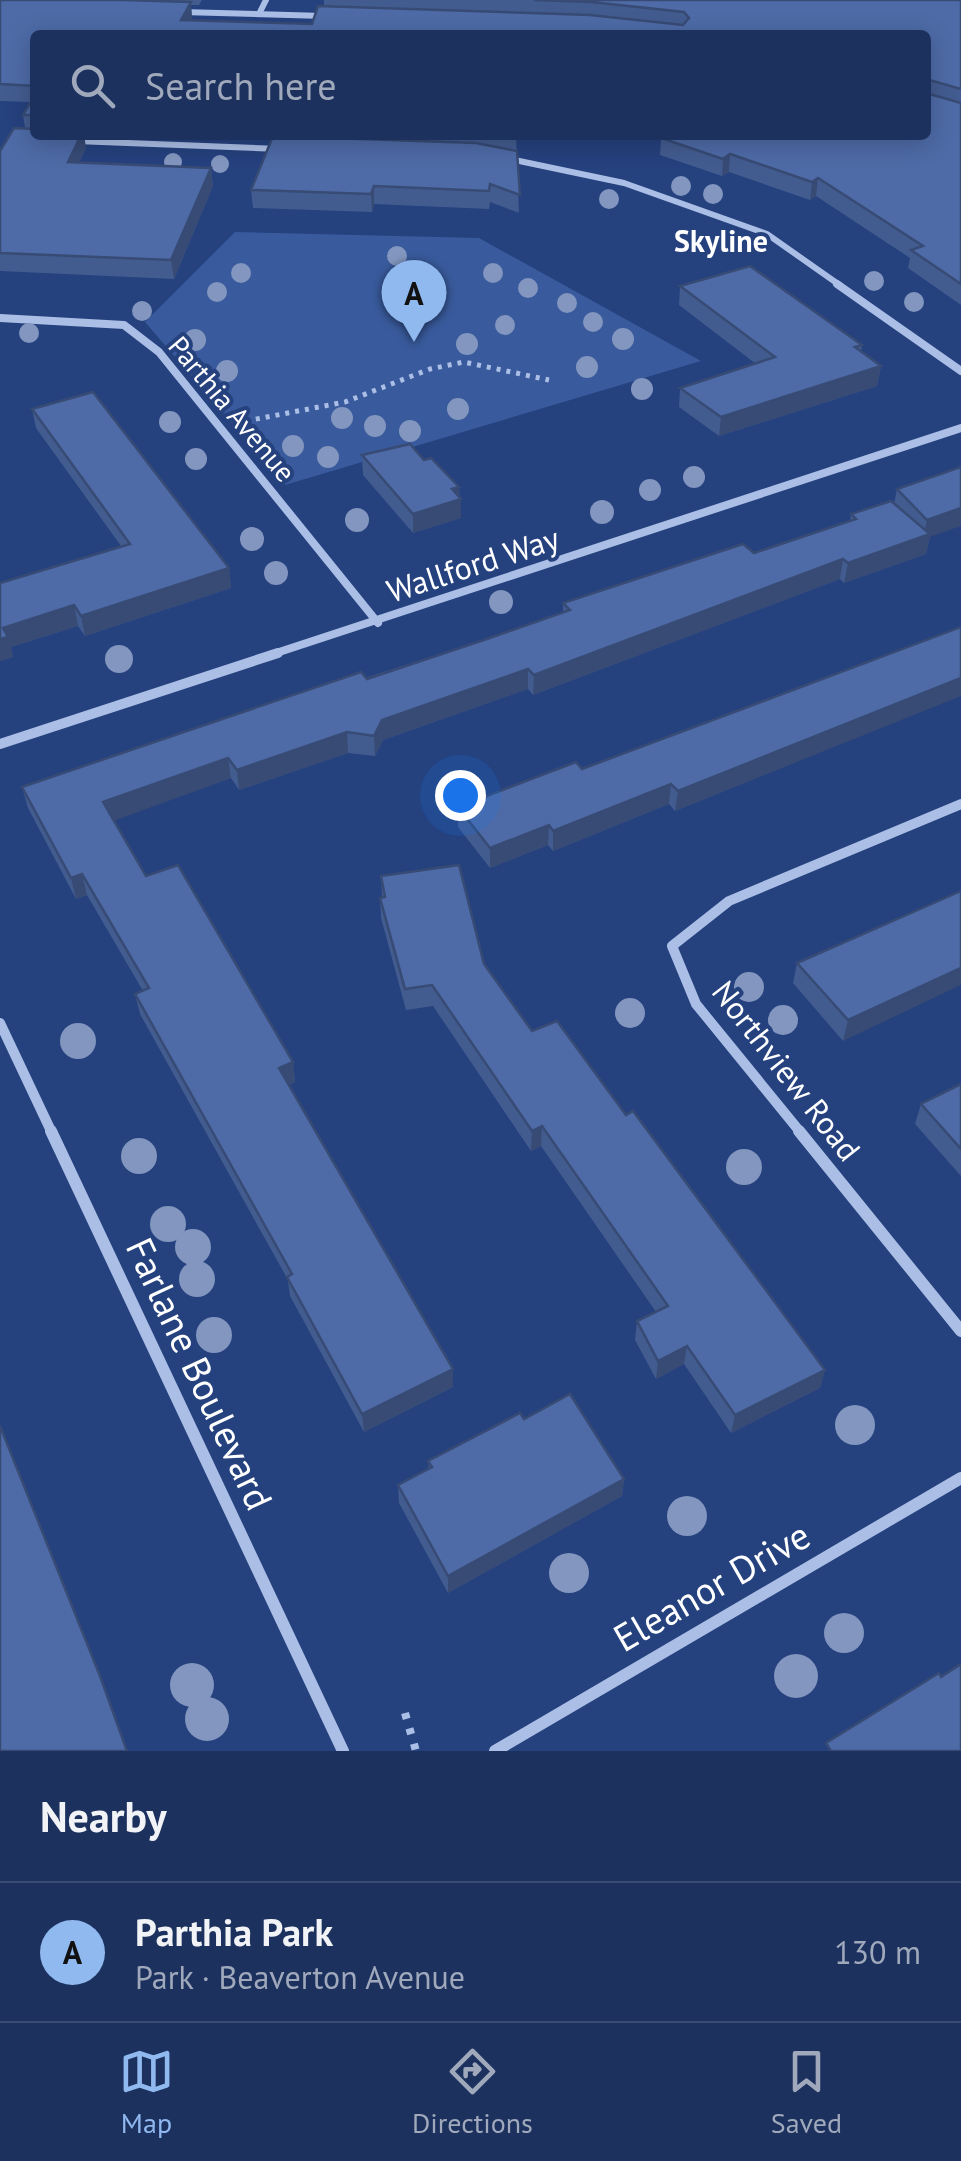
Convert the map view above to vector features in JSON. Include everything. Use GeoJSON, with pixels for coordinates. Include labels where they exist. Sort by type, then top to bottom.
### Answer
{"type":"FeatureCollection","features":[{"type":"Feature","properties":{"kind":"street"},"geometry":{"type":"LineString","coordinates":[[259,14],[266,0]]}},
{"type":"Feature","properties":{"kind":"street"},"geometry":{"type":"LineString","coordinates":[[179,12],[336,17]]}},
{"type":"Feature","properties":{"kind":"street"},"geometry":{"type":"LineString","coordinates":[[58,141],[292,149]]}},
{"type":"Feature","properties":{"kind":"street"},"geometry":{"type":"LineString","coordinates":[[493,156],[624,183],[766,234],[961,371]]}},
{"type":"Feature","properties":{"kind":"street","name":"Parthia Avenue"},"geometry":{"type":"LineString","coordinates":[[0,318],[124,325],[159,352],[378,623]]}},
{"type":"Feature","properties":{"kind":"street","name":"Wallford Way"},"geometry":{"type":"LineString","coordinates":[[0,744],[378,623],[961,428]]}},
{"type":"Feature","properties":{"kind":"street","name":"Northview Road"},"geometry":{"type":"LineString","coordinates":[[961,804],[729,901],[672,946],[696,1004],[961,1331]]}},
{"type":"Feature","properties":{"kind":"street","name":"Farlane Boulevard"},"geometry":{"type":"LineString","coordinates":[[0,1023],[343,1751]]}},
{"type":"Feature","properties":{"kind":"street","name":"Eleanor Drive"},"geometry":{"type":"LineString","coordinates":[[495,1751],[961,1478]]}},
{"type":"Feature","properties":{"kind":"path"},"geometry":{"type":"LineString","coordinates":[[221,429],[282,411],[346,402],[399,379],[465,363],[477,363],[495,372],[535,371],[549,380]]}},
{"type":"Feature","properties":{"kind":"path"},"geometry":{"type":"LineString","coordinates":[[405,1712],[416,1751]]}},
{"type":"Feature","properties":{"kind":"shaded area"},"geometry":{"type":"Polygon","coordinates":[[[235,232],[479,238],[701,361],[285,485],[145,322],[235,232]]]}},
{"type":"Feature","properties":{"kind":"building"},"geometry":{"type":"Polygon","coordinates":[[[0,0],[191,2],[181,20],[312,24],[318,6],[590,15],[683,25],[689,18],[684,12],[534,0],[961,0],[961,89],[931,80],[931,30],[30,30],[30,86],[0,84],[0,0]]]}},
{"type":"Feature","properties":{"kind":"building"},"geometry":{"type":"Polygon","coordinates":[[[931,94],[961,103],[961,284],[911,250],[923,246],[818,178],[812,182],[730,154],[723,159],[667,140],[931,140],[931,94]]]}},
{"type":"Feature","properties":{"kind":"building"},"geometry":{"type":"Polygon","coordinates":[[[14,128],[30,129],[30,140],[79,140],[68,162],[211,168],[171,260],[0,253],[0,151],[14,128]]]}},
{"type":"Feature","properties":{"kind":"building"},"geometry":{"type":"Polygon","coordinates":[[[271,140],[389,140],[476,143],[517,151],[520,195],[490,184],[489,191],[374,186],[371,194],[251,190],[271,140]]]}},
{"type":"Feature","properties":{"kind":"building"},"geometry":{"type":"Polygon","coordinates":[[[750,266],[862,345],[855,347],[881,366],[721,417],[680,388],[775,357],[680,286],[750,266]]]}},
{"type":"Feature","properties":{"kind":"building"},"geometry":{"type":"Polygon","coordinates":[[[93,392],[229,568],[81,616],[74,605],[3,628],[8,637],[0,639],[0,583],[130,544],[32,409],[93,392]]]}},
{"type":"Feature","properties":{"kind":"building"},"geometry":{"type":"Polygon","coordinates":[[[410,444],[424,460],[431,458],[459,487],[452,489],[461,499],[413,514],[362,455],[410,444]]]}},
{"type":"Feature","properties":{"kind":"building"},"geometry":{"type":"Polygon","coordinates":[[[961,467],[961,508],[927,520],[897,489],[961,467]]]}},
{"type":"Feature","properties":{"kind":"building"},"geometry":{"type":"Polygon","coordinates":[[[891,501],[930,534],[848,563],[843,559],[534,675],[528,669],[382,720],[374,736],[347,732],[237,770],[228,758],[103,802],[146,876],[178,865],[293,1062],[279,1068],[453,1369],[362,1414],[287,1277],[292,1274],[135,994],[149,988],[82,874],[71,878],[22,787],[361,672],[367,679],[484,640],[570,610],[563,603],[743,544],[754,553],[856,519],[851,514],[891,501]]]}},
{"type":"Feature","properties":{"kind":"building"},"geometry":{"type":"Polygon","coordinates":[[[961,627],[961,678],[678,791],[671,784],[553,831],[549,825],[490,848],[458,807],[576,762],[582,769],[961,627]]]}},
{"type":"Feature","properties":{"kind":"building"},"geometry":{"type":"Polygon","coordinates":[[[459,865],[484,964],[532,1031],[557,1021],[626,1115],[633,1111],[825,1370],[735,1415],[687,1346],[658,1361],[637,1321],[668,1306],[542,1126],[532,1131],[432,985],[405,989],[380,898],[385,897],[381,876],[459,865]]]}},
{"type":"Feature","properties":{"kind":"building"},"geometry":{"type":"Polygon","coordinates":[[[961,891],[961,968],[848,1020],[797,963],[961,891]]]}},
{"type":"Feature","properties":{"kind":"building"},"geometry":{"type":"Polygon","coordinates":[[[961,1084],[961,1149],[921,1104],[961,1084]]]}},
{"type":"Feature","properties":{"kind":"building"},"geometry":{"type":"Polygon","coordinates":[[[570,1394],[624,1479],[448,1576],[398,1485],[432,1467],[428,1461],[520,1413],[524,1419],[570,1394]]]}},
{"type":"Feature","properties":{"kind":"building"},"geometry":{"type":"Polygon","coordinates":[[[0,1426],[100,1676],[127,1751],[0,1751],[0,1426]]]}},
{"type":"Feature","properties":{"kind":"building"},"geometry":{"type":"Polygon","coordinates":[[[961,1664],[961,1751],[831,1751],[826,1743],[939,1673],[941,1677],[961,1664]]]}},
{"type":"Feature","properties":{"kind":"place","name":"Parthia Park"},"geometry":{"type":"Point","coordinates":[414,342]}},
{"type":"Feature","properties":{"kind":"district","name":"Skyline"},"geometry":{"type":"Point","coordinates":[721,242]}}]}
